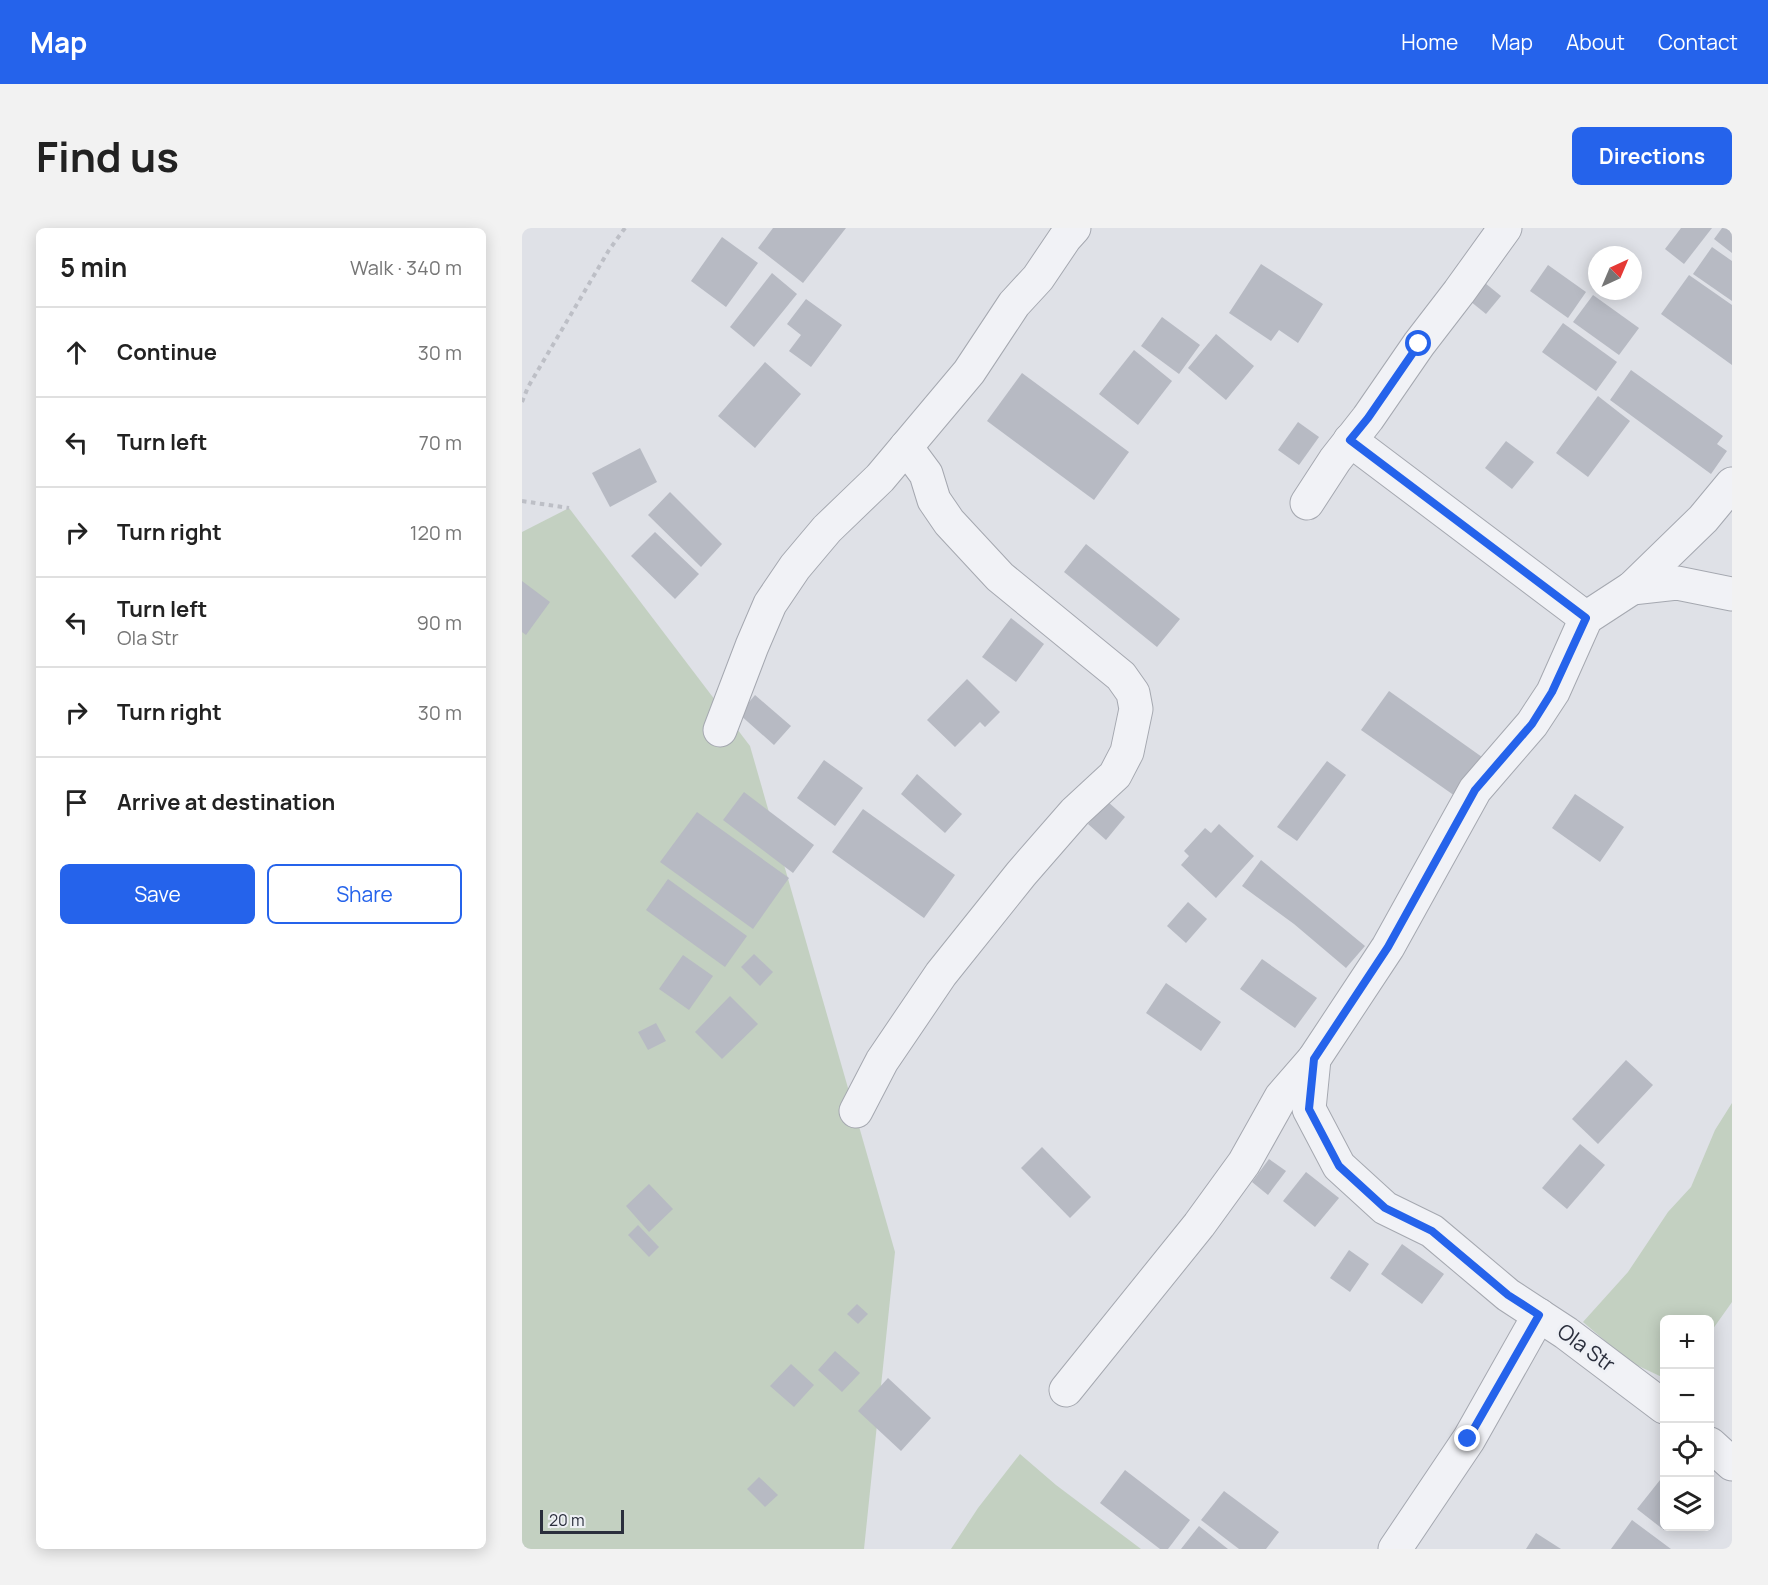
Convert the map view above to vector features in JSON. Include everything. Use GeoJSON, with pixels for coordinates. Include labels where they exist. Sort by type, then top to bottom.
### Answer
{"type":"FeatureCollection","features":[{"type":"Feature","properties":{"kind":"street"},"geometry":{"type":"LineString","coordinates":[[720,730],[770,604],[795,567],[827,529],[880,478],[969,372],[993,339],[1014,304],[1038,278],[1074,228]]}},
{"type":"Feature","properties":{"kind":"street"},"geometry":{"type":"LineString","coordinates":[[1307,503],[1335,460],[1505,228]]}},
{"type":"Feature","properties":{"kind":"street"},"geometry":{"type":"LineString","coordinates":[[1350,440],[1586,618]]}},
{"type":"Feature","properties":{"kind":"street"},"geometry":{"type":"LineString","coordinates":[[856,1112],[882,1062],[941,974],[1067,820],[1115,775],[1127,752],[1136,709],[1133,693],[1121,676],[1000,577],[949,522],[934,500],[926,474],[906,447]]}},
{"type":"Feature","properties":{"kind":"street"},"geometry":{"type":"LineString","coordinates":[[1066,1390],[1199,1225],[1244,1163],[1281,1097],[1314,1059],[1388,947],[1475,790],[1532,724],[1552,692],[1586,618],[1632,588],[1703,519],[1732,484]]}},
{"type":"Feature","properties":{"kind":"street"},"geometry":{"type":"LineString","coordinates":[[1632,588],[1677,583],[1732,594]]}},
{"type":"Feature","properties":{"kind":"street","name":"Ola Str"},"geometry":{"type":"LineString","coordinates":[[1314,1059],[1309,1109],[1339,1166],[1385,1208],[1432,1231],[1508,1295],[1566,1333],[1660,1403]]}},
{"type":"Feature","properties":{"kind":"street"},"geometry":{"type":"LineString","coordinates":[[1395,1549],[1468,1439],[1539,1315]]}},
{"type":"Feature","properties":{"kind":"street"},"geometry":{"type":"LineString","coordinates":[[1714,1448],[1732,1464]]}},
{"type":"Feature","properties":{"kind":"path"},"geometry":{"type":"LineString","coordinates":[[522,402],[528,387],[609,250],[625,228]]}},
{"type":"Feature","properties":{"kind":"path"},"geometry":{"type":"LineString","coordinates":[[522,501],[569,508]]}},
{"type":"Feature","properties":{"kind":"green space"},"geometry":{"type":"Polygon","coordinates":[[[569,508],[750,746],[895,1252],[864,1549],[522,1549],[522,532],[569,508]]]}},
{"type":"Feature","properties":{"kind":"green space"},"geometry":{"type":"Polygon","coordinates":[[[1732,1103],[1732,1302],[1714,1327],[1714,1315],[1660,1315],[1660,1376],[1630,1362],[1583,1322],[1628,1272],[1668,1212],[1691,1187],[1715,1130],[1732,1103]]]}},
{"type":"Feature","properties":{"kind":"green space"},"geometry":{"type":"Polygon","coordinates":[[[1020,1454],[1056,1485],[1141,1549],[951,1549],[978,1508],[1020,1454]]]}},
{"type":"Feature","properties":{"kind":"building"},"geometry":{"type":"Polygon","coordinates":[[[773,228],[846,228],[803,283],[758,248],[773,228]]]}},
{"type":"Feature","properties":{"kind":"building"},"geometry":{"type":"Polygon","coordinates":[[[1681,228],[1712,228],[1684,264],[1665,249],[1681,228]]]}},
{"type":"Feature","properties":{"kind":"building"},"geometry":{"type":"Polygon","coordinates":[[[1722,228],[1732,228],[1732,253],[1714,239],[1722,228]]]}},
{"type":"Feature","properties":{"kind":"building"},"geometry":{"type":"Polygon","coordinates":[[[722,237],[758,263],[726,307],[691,281],[722,237]]]}},
{"type":"Feature","properties":{"kind":"building"},"geometry":{"type":"Polygon","coordinates":[[[1712,247],[1732,261],[1732,301],[1693,274],[1712,247]]]}},
{"type":"Feature","properties":{"kind":"building"},"geometry":{"type":"Polygon","coordinates":[[[1261,264],[1323,304],[1298,343],[1279,330],[1271,341],[1229,313],[1261,264]]]}},
{"type":"Feature","properties":{"kind":"building"},"geometry":{"type":"Polygon","coordinates":[[[1548,265],[1586,292],[1568,318],[1530,291],[1548,265]]]}},
{"type":"Feature","properties":{"kind":"building"},"geometry":{"type":"Polygon","coordinates":[[[772,273],[797,294],[754,347],[730,327],[772,273]]]}},
{"type":"Feature","properties":{"kind":"building"},"geometry":{"type":"Polygon","coordinates":[[[1689,275],[1732,305],[1732,365],[1661,314],[1689,275]]]}},
{"type":"Feature","properties":{"kind":"building"},"geometry":{"type":"Polygon","coordinates":[[[1485,283],[1501,296],[1486,314],[1470,301],[1485,283]]]}},
{"type":"Feature","properties":{"kind":"building"},"geometry":{"type":"Polygon","coordinates":[[[806,299],[842,325],[811,367],[789,351],[801,335],[787,324],[806,299]]]}},
{"type":"Feature","properties":{"kind":"building"},"geometry":{"type":"Polygon","coordinates":[[[1589,300],[1600,300],[1639,328],[1619,355],[1573,322],[1589,300]]]}},
{"type":"Feature","properties":{"kind":"building"},"geometry":{"type":"Polygon","coordinates":[[[1162,317],[1200,345],[1179,374],[1141,346],[1162,317]]]}},
{"type":"Feature","properties":{"kind":"building"},"geometry":{"type":"Polygon","coordinates":[[[1563,323],[1617,362],[1596,391],[1542,352],[1563,323]]]}},
{"type":"Feature","properties":{"kind":"building"},"geometry":{"type":"Polygon","coordinates":[[[1216,334],[1254,366],[1226,400],[1188,368],[1216,334]]]}},
{"type":"Feature","properties":{"kind":"building"},"geometry":{"type":"Polygon","coordinates":[[[1134,350],[1172,381],[1138,425],[1099,394],[1134,350]]]}},
{"type":"Feature","properties":{"kind":"building"},"geometry":{"type":"Polygon","coordinates":[[[765,362],[801,394],[755,448],[718,416],[765,362]]]}},
{"type":"Feature","properties":{"kind":"building"},"geometry":{"type":"Polygon","coordinates":[[[1631,370],[1723,436],[1717,444],[1727,451],[1711,474],[1610,400],[1631,370]]]}},
{"type":"Feature","properties":{"kind":"building"},"geometry":{"type":"Polygon","coordinates":[[[1022,373],[1129,452],[1094,500],[987,421],[1022,373]]]}},
{"type":"Feature","properties":{"kind":"building"},"geometry":{"type":"Polygon","coordinates":[[[1598,396],[1630,421],[1588,477],[1556,453],[1598,396]]]}},
{"type":"Feature","properties":{"kind":"building"},"geometry":{"type":"Polygon","coordinates":[[[1298,422],[1319,437],[1299,465],[1278,450],[1298,422]]]}},
{"type":"Feature","properties":{"kind":"building"},"geometry":{"type":"Polygon","coordinates":[[[1506,441],[1534,462],[1512,489],[1485,468],[1506,441]]]}},
{"type":"Feature","properties":{"kind":"building"},"geometry":{"type":"Polygon","coordinates":[[[640,448],[657,482],[610,507],[592,473],[640,448]]]}},
{"type":"Feature","properties":{"kind":"building"},"geometry":{"type":"Polygon","coordinates":[[[670,492],[722,544],[701,567],[648,515],[670,492]]]}},
{"type":"Feature","properties":{"kind":"building"},"geometry":{"type":"Polygon","coordinates":[[[655,532],[699,574],[675,599],[631,556],[655,532]]]}},
{"type":"Feature","properties":{"kind":"building"},"geometry":{"type":"Polygon","coordinates":[[[1086,544],[1180,619],[1157,647],[1064,572],[1086,544]]]}},
{"type":"Feature","properties":{"kind":"building"},"geometry":{"type":"Polygon","coordinates":[[[522,581],[550,602],[526,635],[522,632],[522,581]]]}},
{"type":"Feature","properties":{"kind":"building"},"geometry":{"type":"Polygon","coordinates":[[[1011,618],[1044,644],[1016,682],[982,657],[1011,618]]]}},
{"type":"Feature","properties":{"kind":"building"},"geometry":{"type":"Polygon","coordinates":[[[967,679],[1000,712],[985,727],[980,722],[955,747],[927,720],[967,679]]]}},
{"type":"Feature","properties":{"kind":"building"},"geometry":{"type":"Polygon","coordinates":[[[1389,691],[1482,757],[1455,796],[1361,730],[1389,691]]]}},
{"type":"Feature","properties":{"kind":"building"},"geometry":{"type":"Polygon","coordinates":[[[755,695],[791,726],[774,745],[739,714],[755,695]]]}},
{"type":"Feature","properties":{"kind":"building"},"geometry":{"type":"Polygon","coordinates":[[[824,760],[863,788],[835,826],[797,798],[824,760]]]}},
{"type":"Feature","properties":{"kind":"building"},"geometry":{"type":"Polygon","coordinates":[[[1327,761],[1346,775],[1297,841],[1277,827],[1327,761]]]}},
{"type":"Feature","properties":{"kind":"building"},"geometry":{"type":"Polygon","coordinates":[[[917,774],[962,814],[945,833],[901,794],[917,774]]]}},
{"type":"Feature","properties":{"kind":"building"},"geometry":{"type":"Polygon","coordinates":[[[744,792],[814,845],[793,873],[723,820],[744,792]]]}},
{"type":"Feature","properties":{"kind":"building"},"geometry":{"type":"Polygon","coordinates":[[[1575,794],[1624,827],[1600,862],[1552,828],[1575,794]]]}},
{"type":"Feature","properties":{"kind":"building"},"geometry":{"type":"Polygon","coordinates":[[[1107,801],[1125,817],[1106,840],[1088,824],[1107,801]]]}},
{"type":"Feature","properties":{"kind":"building"},"geometry":{"type":"Polygon","coordinates":[[[863,809],[955,875],[924,918],[832,852],[863,809]]]}},
{"type":"Feature","properties":{"kind":"building"},"geometry":{"type":"Polygon","coordinates":[[[697,812],[789,878],[753,929],[660,862],[697,812]]]}},
{"type":"Feature","properties":{"kind":"building"},"geometry":{"type":"Polygon","coordinates":[[[1219,824],[1254,856],[1216,898],[1181,865],[1189,856],[1184,851],[1205,828],[1211,833],[1219,824]]]}},
{"type":"Feature","properties":{"kind":"building"},"geometry":{"type":"Polygon","coordinates":[[[1261,860],[1365,946],[1346,968],[1294,924],[1242,886],[1261,860]]]}},
{"type":"Feature","properties":{"kind":"building"},"geometry":{"type":"Polygon","coordinates":[[[668,879],[747,936],[725,967],[646,910],[668,879]]]}},
{"type":"Feature","properties":{"kind":"building"},"geometry":{"type":"Polygon","coordinates":[[[1188,902],[1207,919],[1186,943],[1167,926],[1188,902]]]}},
{"type":"Feature","properties":{"kind":"building"},"geometry":{"type":"Polygon","coordinates":[[[754,954],[773,972],[760,986],[741,967],[754,954]]]}},
{"type":"Feature","properties":{"kind":"building"},"geometry":{"type":"Polygon","coordinates":[[[683,955],[713,976],[689,1010],[659,989],[683,955]]]}},
{"type":"Feature","properties":{"kind":"building"},"geometry":{"type":"Polygon","coordinates":[[[1262,959],[1317,998],[1295,1028],[1240,989],[1262,959]]]}},
{"type":"Feature","properties":{"kind":"building"},"geometry":{"type":"Polygon","coordinates":[[[1166,983],[1221,1022],[1201,1051],[1146,1013],[1166,983]]]}},
{"type":"Feature","properties":{"kind":"building"},"geometry":{"type":"Polygon","coordinates":[[[730,996],[758,1024],[722,1059],[695,1032],[730,996]]]}},
{"type":"Feature","properties":{"kind":"building"},"geometry":{"type":"Polygon","coordinates":[[[656,1023],[666,1041],[648,1050],[638,1032],[656,1023]]]}},
{"type":"Feature","properties":{"kind":"building"},"geometry":{"type":"Polygon","coordinates":[[[1626,1060],[1653,1085],[1598,1144],[1572,1119],[1626,1060]]]}},
{"type":"Feature","properties":{"kind":"building"},"geometry":{"type":"Polygon","coordinates":[[[1580,1144],[1605,1165],[1567,1209],[1542,1188],[1580,1144]]]}},
{"type":"Feature","properties":{"kind":"building"},"geometry":{"type":"Polygon","coordinates":[[[1042,1147],[1091,1197],[1070,1218],[1021,1168],[1042,1147]]]}},
{"type":"Feature","properties":{"kind":"building"},"geometry":{"type":"Polygon","coordinates":[[[1269,1159],[1286,1171],[1268,1195],[1252,1182],[1269,1159]]]}},
{"type":"Feature","properties":{"kind":"building"},"geometry":{"type":"Polygon","coordinates":[[[1306,1172],[1339,1198],[1315,1227],[1283,1201],[1306,1172]]]}},
{"type":"Feature","properties":{"kind":"building"},"geometry":{"type":"Polygon","coordinates":[[[649,1184],[673,1209],[649,1232],[626,1206],[649,1184]]]}},
{"type":"Feature","properties":{"kind":"building"},"geometry":{"type":"Polygon","coordinates":[[[638,1225],[659,1247],[649,1257],[628,1235],[638,1225]]]}},
{"type":"Feature","properties":{"kind":"building"},"geometry":{"type":"Polygon","coordinates":[[[1402,1244],[1444,1274],[1422,1304],[1381,1274],[1402,1244]]]}},
{"type":"Feature","properties":{"kind":"building"},"geometry":{"type":"Polygon","coordinates":[[[1349,1250],[1369,1264],[1350,1292],[1330,1278],[1349,1250]]]}},
{"type":"Feature","properties":{"kind":"building"},"geometry":{"type":"Polygon","coordinates":[[[857,1304],[868,1314],[858,1324],[847,1314],[857,1304]]]}},
{"type":"Feature","properties":{"kind":"building"},"geometry":{"type":"Polygon","coordinates":[[[835,1351],[860,1373],[842,1392],[818,1370],[835,1351]]]}},
{"type":"Feature","properties":{"kind":"building"},"geometry":{"type":"Polygon","coordinates":[[[791,1364],[814,1385],[794,1407],[770,1386],[791,1364]]]}},
{"type":"Feature","properties":{"kind":"building"},"geometry":{"type":"Polygon","coordinates":[[[888,1378],[931,1418],[901,1451],[858,1411],[888,1378]]]}},
{"type":"Feature","properties":{"kind":"building"},"geometry":{"type":"Polygon","coordinates":[[[1125,1470],[1190,1520],[1168,1549],[1160,1549],[1100,1503],[1125,1470]]]}},
{"type":"Feature","properties":{"kind":"building"},"geometry":{"type":"Polygon","coordinates":[[[759,1477],[778,1495],[765,1507],[747,1489],[759,1477]]]}},
{"type":"Feature","properties":{"kind":"building"},"geometry":{"type":"Polygon","coordinates":[[[1660,1480],[1660,1527],[1637,1509],[1660,1480]]]}},
{"type":"Feature","properties":{"kind":"building"},"geometry":{"type":"Polygon","coordinates":[[[1224,1491],[1279,1532],[1266,1549],[1239,1549],[1201,1520],[1224,1491]]]}},
{"type":"Feature","properties":{"kind":"building"},"geometry":{"type":"Polygon","coordinates":[[[1632,1520],[1671,1549],[1611,1549],[1632,1520]]]}},
{"type":"Feature","properties":{"kind":"building"},"geometry":{"type":"Polygon","coordinates":[[[1199,1526],[1228,1549],[1181,1549],[1199,1526]]]}},
{"type":"Feature","properties":{"kind":"building"},"geometry":{"type":"Polygon","coordinates":[[[1536,1533],[1561,1549],[1526,1549],[1536,1533]]]}},
{"type":"Feature","properties":{"kind":"route"},"geometry":{"type":"LineString","coordinates":[[1419,344],[1350,440],[1586,618],[1552,692],[1532,724],[1475,790],[1388,947],[1314,1059],[1309,1109],[1339,1166],[1385,1208],[1432,1231],[1508,1295],[1539,1315],[1468,1439]]}}]}
